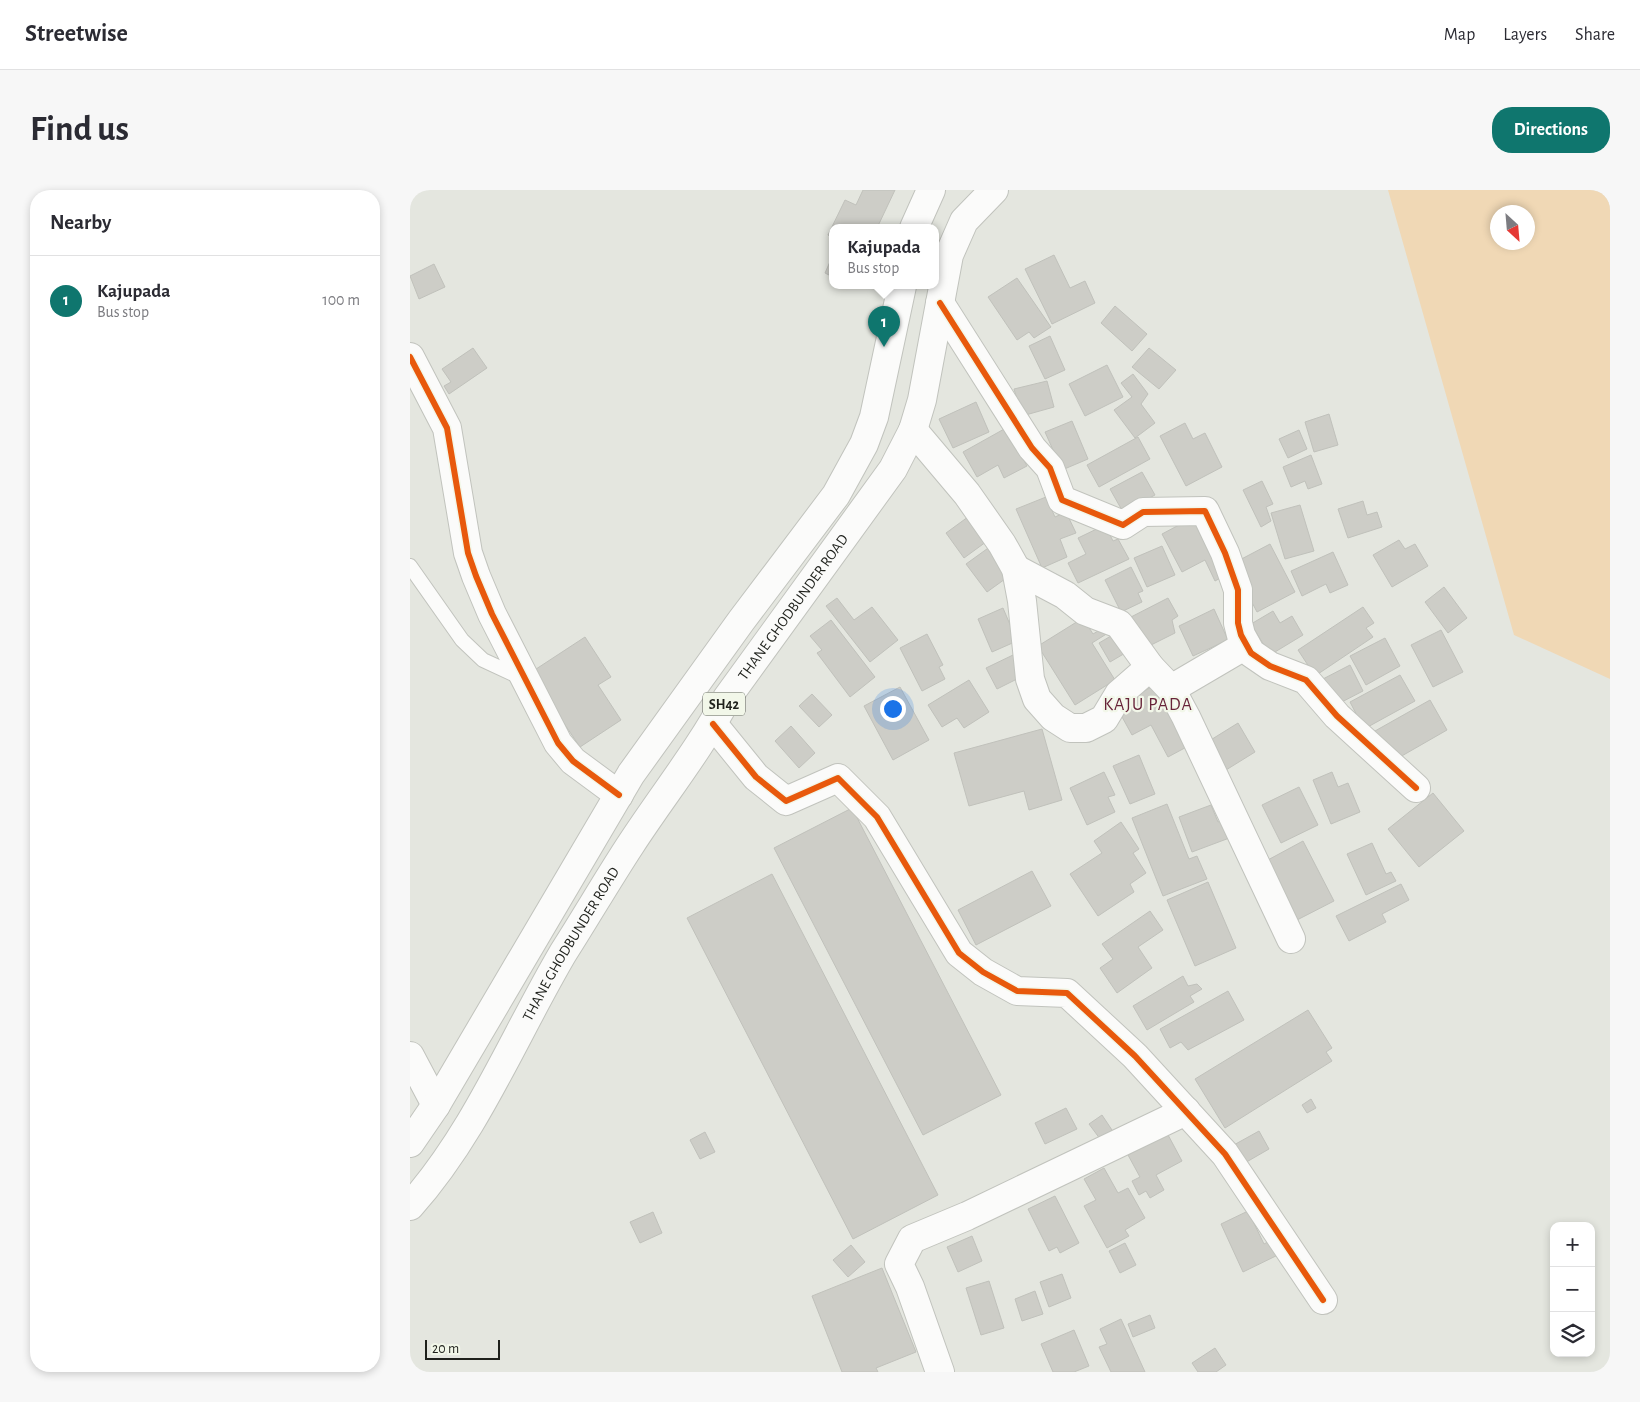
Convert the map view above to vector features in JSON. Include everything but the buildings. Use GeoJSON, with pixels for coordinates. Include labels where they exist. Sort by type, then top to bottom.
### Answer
{"type":"FeatureCollection","features":[{"type":"Feature","properties":{"kind":"street"},"geometry":{"type":"LineString","coordinates":[[916,224],[931,190]]}},
{"type":"Feature","properties":{"kind":"street","name":"THANE GHODBUNDER ROAD"},"geometry":{"type":"LineString","coordinates":[[410,1206],[433,1180],[464,1132],[567,948],[631,845],[713,724],[727,698],[893,470],[913,430],[922,400],[949,255],[964,221],[994,190]]}},
{"type":"Feature","properties":{"kind":"street","name":"SH42"},"geometry":{"type":"LineString","coordinates":[[410,1143],[436,1105],[631,774],[836,495],[864,444],[874,417],[901,289]]}},
{"type":"Feature","properties":{"kind":"street"},"geometry":{"type":"LineString","coordinates":[[940,303],[1032,448],[1050,468],[1062,500],[1123,525],[1143,512],[1205,511],[1225,553],[1238,590],[1238,623],[1246,645],[1259,660],[1306,680],[1337,716],[1416,788]]}},
{"type":"Feature","properties":{"kind":"street"},"geometry":{"type":"LineString","coordinates":[[410,357],[447,428],[468,553],[476,576],[525,679],[558,743],[573,761],[619,795]]}},
{"type":"Feature","properties":{"kind":"street"},"geometry":{"type":"LineString","coordinates":[[874,417],[913,430],[966,494],[1002,544],[1016,569],[1022,602],[1030,679],[1037,699],[1053,717],[1070,728],[1086,728],[1104,719],[1119,694],[1150,667]]}},
{"type":"Feature","properties":{"kind":"street"},"geometry":{"type":"LineString","coordinates":[[1016,569],[1065,595],[1085,611],[1120,624],[1150,667],[1171,689],[1291,939]]}},
{"type":"Feature","properties":{"kind":"street"},"geometry":{"type":"LineString","coordinates":[[1171,689],[1246,645]]}},
{"type":"Feature","properties":{"kind":"street"},"geometry":{"type":"LineString","coordinates":[[713,724],[756,777],[786,801],[838,778],[877,817],[959,953],[983,972],[1017,991],[1067,993],[1135,1056],[1225,1154],[1323,1300]]}},
{"type":"Feature","properties":{"kind":"street"},"geometry":{"type":"LineString","coordinates":[[410,1056],[436,1105]]}},
{"type":"Feature","properties":{"kind":"street"},"geometry":{"type":"LineString","coordinates":[[940,1372],[910,1287],[899,1264],[912,1239],[967,1216],[1186,1111]]}},
{"type":"Feature","properties":{"kind":"lane"},"geometry":{"type":"LineString","coordinates":[[410,566],[462,640],[483,660],[525,679]]}},
{"type":"Feature","properties":{"kind":"shaded area"},"geometry":{"type":"Polygon","coordinates":[[[1388,190],[1610,190],[1610,679],[1514,635],[1388,190]]]}},
{"type":"Feature","properties":{"kind":"cycle path"},"geometry":{"type":"LineString","coordinates":[[940,303],[1032,448],[1050,468],[1062,500],[1123,525],[1143,512],[1205,511],[1225,553],[1238,590],[1238,623],[1241,635],[1251,653],[1270,666],[1306,680],[1337,716],[1416,788]]}},
{"type":"Feature","properties":{"kind":"cycle path"},"geometry":{"type":"LineString","coordinates":[[410,357],[447,428],[468,553],[492,614],[558,743],[573,761],[619,795]]}},
{"type":"Feature","properties":{"kind":"cycle path"},"geometry":{"type":"LineString","coordinates":[[713,724],[756,777],[786,801],[838,778],[877,817],[959,953],[983,972],[1017,991],[1067,993],[1135,1056],[1225,1154],[1323,1300]]}},
{"type":"Feature","properties":{"kind":"place","name":"Kajupada"},"geometry":{"type":"Point","coordinates":[884,347]}},
{"type":"Feature","properties":{"kind":"district","name":"KAJU PADA"},"geometry":{"type":"Point","coordinates":[1148,704]}}]}
